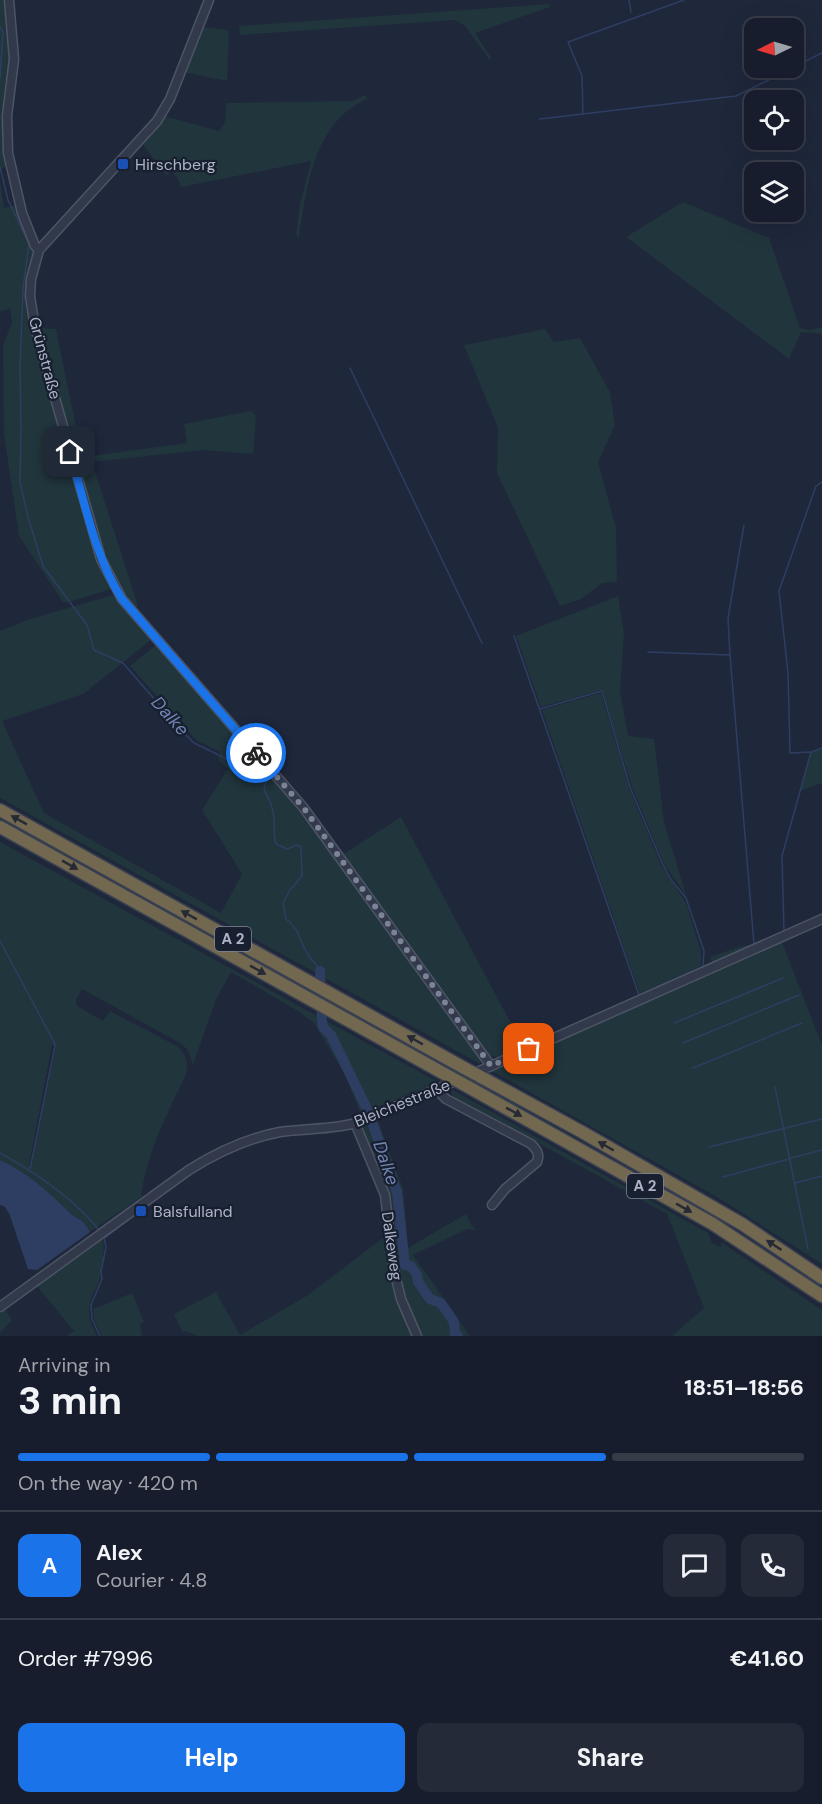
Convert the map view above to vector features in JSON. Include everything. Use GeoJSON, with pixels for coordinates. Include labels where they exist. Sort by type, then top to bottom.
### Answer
{"type":"FeatureCollection","features":[{"type":"Feature","properties":{"kind":"highway","name":"A 2"},"geometry":{"type":"LineString","coordinates":[[0,810],[593,1138],[742,1224],[822,1278]]}},
{"type":"Feature","properties":{"kind":"highway","name":"A 2"},"geometry":{"type":"LineString","coordinates":[[0,826],[713,1224],[822,1296]]}},
{"type":"Feature","properties":{"kind":"street"},"geometry":{"type":"LineString","coordinates":[[9,0],[14,59],[7,116],[8,153],[22,213],[34,246],[39,250]]}},
{"type":"Feature","properties":{"kind":"street","name":"Grünstraße"},"geometry":{"type":"LineString","coordinates":[[209,0],[170,99],[157,121],[39,250],[31,279],[32,314],[101,559],[116,590],[303,807],[491,1066]]}},
{"type":"Feature","properties":{"kind":"street","name":"Bleichestraße"},"geometry":{"type":"LineString","coordinates":[[0,1307],[204,1161],[237,1146],[278,1133],[357,1122],[374,1116],[822,919]]}},
{"type":"Feature","properties":{"kind":"street"},"geometry":{"type":"LineString","coordinates":[[438,1088],[446,1099],[531,1144],[538,1151],[537,1162],[505,1189],[492,1205]]}},
{"type":"Feature","properties":{"kind":"street","name":"Dalkeweg"},"geometry":{"type":"LineString","coordinates":[[357,1122],[385,1195],[394,1270],[401,1299],[417,1336]]}},
{"type":"Feature","properties":{"kind":"shaded area"},"geometry":{"type":"Polygon","coordinates":[[[0,0],[6,0],[11,44],[8,165],[0,170],[0,0]]]}},
{"type":"Feature","properties":{"kind":"shaded area"},"geometry":{"type":"Polygon","coordinates":[[[549,4],[550,7],[475,33],[492,59],[489,59],[465,26],[455,20],[240,35],[239,26],[549,4]]]}},
{"type":"Feature","properties":{"kind":"shaded area"},"geometry":{"type":"Polygon","coordinates":[[[202,27],[229,30],[227,81],[183,72],[202,27]]]}},
{"type":"Feature","properties":{"kind":"shaded area"},"geometry":{"type":"Polygon","coordinates":[[[365,95],[367,99],[349,109],[324,139],[310,177],[299,237],[296,235],[300,204],[311,161],[181,187],[172,171],[166,175],[143,145],[164,116],[219,131],[225,122],[226,103],[353,101],[365,95]]]}},
{"type":"Feature","properties":{"kind":"shaded area"},"geometry":{"type":"Polygon","coordinates":[[[0,182],[4,208],[17,205],[35,253],[28,297],[97,560],[111,589],[69,602],[63,602],[19,536],[4,434],[3,346],[12,322],[10,308],[0,312],[0,182]]]}},
{"type":"Feature","properties":{"kind":"shaded area"},"geometry":{"type":"Polygon","coordinates":[[[683,202],[769,238],[800,328],[810,330],[822,327],[822,335],[801,332],[789,359],[626,237],[683,202]]]}},
{"type":"Feature","properties":{"kind":"shaded area"},"geometry":{"type":"Polygon","coordinates":[[[38,328],[56,329],[82,457],[187,443],[184,424],[251,411],[256,416],[253,454],[204,450],[92,462],[138,606],[133,609],[125,599],[104,558],[38,328]]]}},
{"type":"Feature","properties":{"kind":"shaded area"},"geometry":{"type":"Polygon","coordinates":[[[545,329],[554,342],[580,338],[610,392],[615,425],[598,462],[616,528],[617,582],[602,583],[581,599],[560,606],[497,473],[498,428],[464,345],[545,329]]]}},
{"type":"Feature","properties":{"kind":"shaded area"},"geometry":{"type":"Polygon","coordinates":[[[113,595],[151,640],[83,694],[2,721],[44,813],[221,913],[242,874],[202,810],[228,769],[218,759],[220,752],[196,740],[130,666],[156,645],[300,809],[433,993],[481,1055],[480,1064],[0,798],[0,631],[27,620],[113,595]]]}},
{"type":"Feature","properties":{"kind":"shaded area"},"geometry":{"type":"Polygon","coordinates":[[[618,596],[624,634],[620,692],[628,736],[654,739],[664,822],[686,895],[664,864],[632,787],[602,690],[541,707],[516,636],[618,596]]]}},
{"type":"Feature","properties":{"kind":"shaded area"},"geometry":{"type":"Polygon","coordinates":[[[601,693],[629,788],[661,865],[686,903],[701,951],[701,966],[640,994],[542,710],[601,693]]]}},
{"type":"Feature","properties":{"kind":"shaded area"},"geometry":{"type":"Polygon","coordinates":[[[822,749],[822,783],[800,791],[811,753],[822,749]]]}},
{"type":"Feature","properties":{"kind":"shaded area"},"geometry":{"type":"Polygon","coordinates":[[[401,817],[523,1046],[498,1058],[487,1054],[342,855],[401,817]]]}},
{"type":"Feature","properties":{"kind":"shaded area"},"geometry":{"type":"Polygon","coordinates":[[[0,842],[438,1082],[361,1114],[345,1075],[314,1023],[298,1011],[231,972],[216,999],[193,1065],[188,1050],[180,1043],[82,989],[76,1000],[77,1006],[103,1021],[110,1011],[179,1047],[186,1060],[186,1074],[153,1149],[141,1197],[90,1232],[83,1222],[37,1183],[0,1160],[0,842]],[[52,1045],[29,1165],[31,1166],[56,1046],[52,1045]]]}},
{"type":"Feature","properties":{"kind":"shaded area"},"geometry":{"type":"Polygon","coordinates":[[[782,942],[822,1045],[822,1264],[717,1197],[490,1070],[782,942]]]}},
{"type":"Feature","properties":{"kind":"shaded area"},"geometry":{"type":"Polygon","coordinates":[[[754,944],[712,963],[710,957],[754,944]]]}},
{"type":"Feature","properties":{"kind":"shaded area"},"geometry":{"type":"Polygon","coordinates":[[[451,1089],[708,1233],[712,1243],[721,1247],[721,1242],[822,1310],[822,1336],[672,1336],[704,1308],[667,1214],[453,1099],[451,1089]]]}},
{"type":"Feature","properties":{"kind":"shaded area"},"geometry":{"type":"Polygon","coordinates":[[[378,1121],[403,1189],[408,1248],[466,1214],[472,1226],[477,1230],[467,1229],[413,1255],[470,1336],[420,1336],[403,1298],[397,1274],[394,1239],[362,1131],[364,1125],[378,1121]]]}},
{"type":"Feature","properties":{"kind":"shaded area"},"geometry":{"type":"Polygon","coordinates":[[[387,1235],[392,1282],[397,1300],[413,1336],[199,1336],[185,1331],[183,1333],[174,1314],[216,1292],[240,1335],[308,1295],[387,1235]]]}},
{"type":"Feature","properties":{"kind":"shaded area"},"geometry":{"type":"Polygon","coordinates":[[[103,1239],[101,1273],[89,1308],[90,1321],[97,1336],[67,1336],[74,1331],[37,1286],[103,1239]]]}},
{"type":"Feature","properties":{"kind":"shaded area"},"geometry":{"type":"Polygon","coordinates":[[[132,1293],[144,1322],[140,1324],[142,1336],[102,1336],[94,1319],[93,1309],[132,1293]]]}},
{"type":"Feature","properties":{"kind":"shaded area"},"geometry":{"type":"Polygon","coordinates":[[[5,1309],[12,1320],[0,1333],[0,1313],[5,1309]]]}},
{"type":"Feature","properties":{"kind":"water"},"geometry":{"type":"Polygon","coordinates":[[[0,1160],[37,1183],[83,1222],[90,1232],[37,1270],[28,1269],[9,1213],[4,1206],[0,1205],[0,1160]]]}},
{"type":"Feature","properties":{"kind":"waterway"},"geometry":{"type":"LineString","coordinates":[[629,0],[631,12]]}},
{"type":"Feature","properties":{"kind":"waterway"},"geometry":{"type":"LineString","coordinates":[[583,113],[582,76],[568,42],[684,0]]}},
{"type":"Feature","properties":{"kind":"waterway","name":"Dalke"},"geometry":{"type":"LineString","coordinates":[[0,27],[3,32],[0,78]]}},
{"type":"Feature","properties":{"kind":"waterway"},"geometry":{"type":"LineString","coordinates":[[804,62],[822,53]]}},
{"type":"Feature","properties":{"kind":"waterway"},"geometry":{"type":"LineString","coordinates":[[175,75],[181,59]]}},
{"type":"Feature","properties":{"kind":"waterway"},"geometry":{"type":"LineString","coordinates":[[540,119],[736,96],[773,78]]}},
{"type":"Feature","properties":{"kind":"waterway","name":"Dalke"},"geometry":{"type":"LineString","coordinates":[[0,167],[8,200],[29,244],[23,288],[20,366],[20,482],[43,566],[87,625],[94,650],[123,663],[194,743],[227,759],[238,758],[250,768],[252,774],[266,781],[264,790],[273,811],[276,844],[287,849],[297,845],[301,847],[302,876],[283,903],[286,919],[295,927],[306,951],[320,971]]}},
{"type":"Feature","properties":{"kind":"waterway"},"geometry":{"type":"LineString","coordinates":[[350,368],[482,643]]}},
{"type":"Feature","properties":{"kind":"waterway"},"geometry":{"type":"LineString","coordinates":[[657,987],[784,931],[782,856],[811,752],[790,753],[788,673],[779,591],[816,486],[822,482]]}},
{"type":"Feature","properties":{"kind":"waterway"},"geometry":{"type":"LineString","coordinates":[[648,652],[730,655],[728,618],[744,525]]}},
{"type":"Feature","properties":{"kind":"waterway"},"geometry":{"type":"LineString","coordinates":[[514,636],[639,995]]}},
{"type":"Feature","properties":{"kind":"waterway"},"geometry":{"type":"LineString","coordinates":[[730,655],[754,944]]}},
{"type":"Feature","properties":{"kind":"waterway"},"geometry":{"type":"LineString","coordinates":[[540,709],[602,691],[630,787],[663,865],[686,898],[704,951],[703,966]]}},
{"type":"Feature","properties":{"kind":"waterway"},"geometry":{"type":"LineString","coordinates":[[812,752],[822,748]]}},
{"type":"Feature","properties":{"kind":"waterway"},"geometry":{"type":"LineString","coordinates":[[0,941],[55,1046],[30,1169]]}},
{"type":"Feature","properties":{"kind":"waterway","name":"Dalke"},"geometry":{"type":"LineString","coordinates":[[320,971],[323,1027],[331,1035],[368,1111],[397,1192],[405,1265],[411,1266],[417,1275],[418,1282],[430,1299],[441,1303],[454,1322],[455,1334],[458,1336]]}},
{"type":"Feature","properties":{"kind":"waterway"},"geometry":{"type":"LineString","coordinates":[[674,1023],[783,978]]}},
{"type":"Feature","properties":{"kind":"waterway"},"geometry":{"type":"LineString","coordinates":[[683,1043],[799,995]]}},
{"type":"Feature","properties":{"kind":"waterway"},"geometry":{"type":"LineString","coordinates":[[693,1068],[802,1023]]}},
{"type":"Feature","properties":{"kind":"waterway"},"geometry":{"type":"LineString","coordinates":[[775,1087],[808,1249]]}},
{"type":"Feature","properties":{"kind":"waterway"},"geometry":{"type":"LineString","coordinates":[[709,1147],[822,1119]]}},
{"type":"Feature","properties":{"kind":"waterway"},"geometry":{"type":"LineString","coordinates":[[302,1126],[311,1125]]}},
{"type":"Feature","properties":{"kind":"waterway"},"geometry":{"type":"LineString","coordinates":[[149,1193],[187,1166],[225,1146]]}},
{"type":"Feature","properties":{"kind":"waterway"},"geometry":{"type":"LineString","coordinates":[[791,1158],[822,1150]]}},
{"type":"Feature","properties":{"kind":"waterway"},"geometry":{"type":"LineString","coordinates":[[0,1153],[53,1187],[78,1207],[99,1230]]}},
{"type":"Feature","properties":{"kind":"waterway"},"geometry":{"type":"LineString","coordinates":[[723,1177],[789,1159]]}},
{"type":"Feature","properties":{"kind":"waterway"},"geometry":{"type":"LineString","coordinates":[[795,1183],[822,1176]]}},
{"type":"Feature","properties":{"kind":"waterway"},"geometry":{"type":"LineString","coordinates":[[99,1229],[139,1200]]}},
{"type":"Feature","properties":{"kind":"waterway"},"geometry":{"type":"LineString","coordinates":[[106,1237],[136,1214]]}},
{"type":"Feature","properties":{"kind":"waterway"},"geometry":{"type":"LineString","coordinates":[[100,1336],[92,1319],[91,1305],[102,1279],[101,1272],[106,1247],[104,1237]]}},
{"type":"Feature","properties":{"kind":"way so far"},"geometry":{"type":"LineString","coordinates":[[256,753],[303,807],[491,1066],[529,1049]]}},
{"type":"Feature","properties":{"kind":"place","name":"Hirschberg"},"geometry":{"type":"Point","coordinates":[123,164]}},
{"type":"Feature","properties":{"kind":"place","name":"Balsfulland"},"geometry":{"type":"Point","coordinates":[141,1211]}},
{"type":"Feature","properties":{"kind":"route"},"geometry":{"type":"LineString","coordinates":[[70,452],[101,559],[116,590],[256,753]]}}]}
